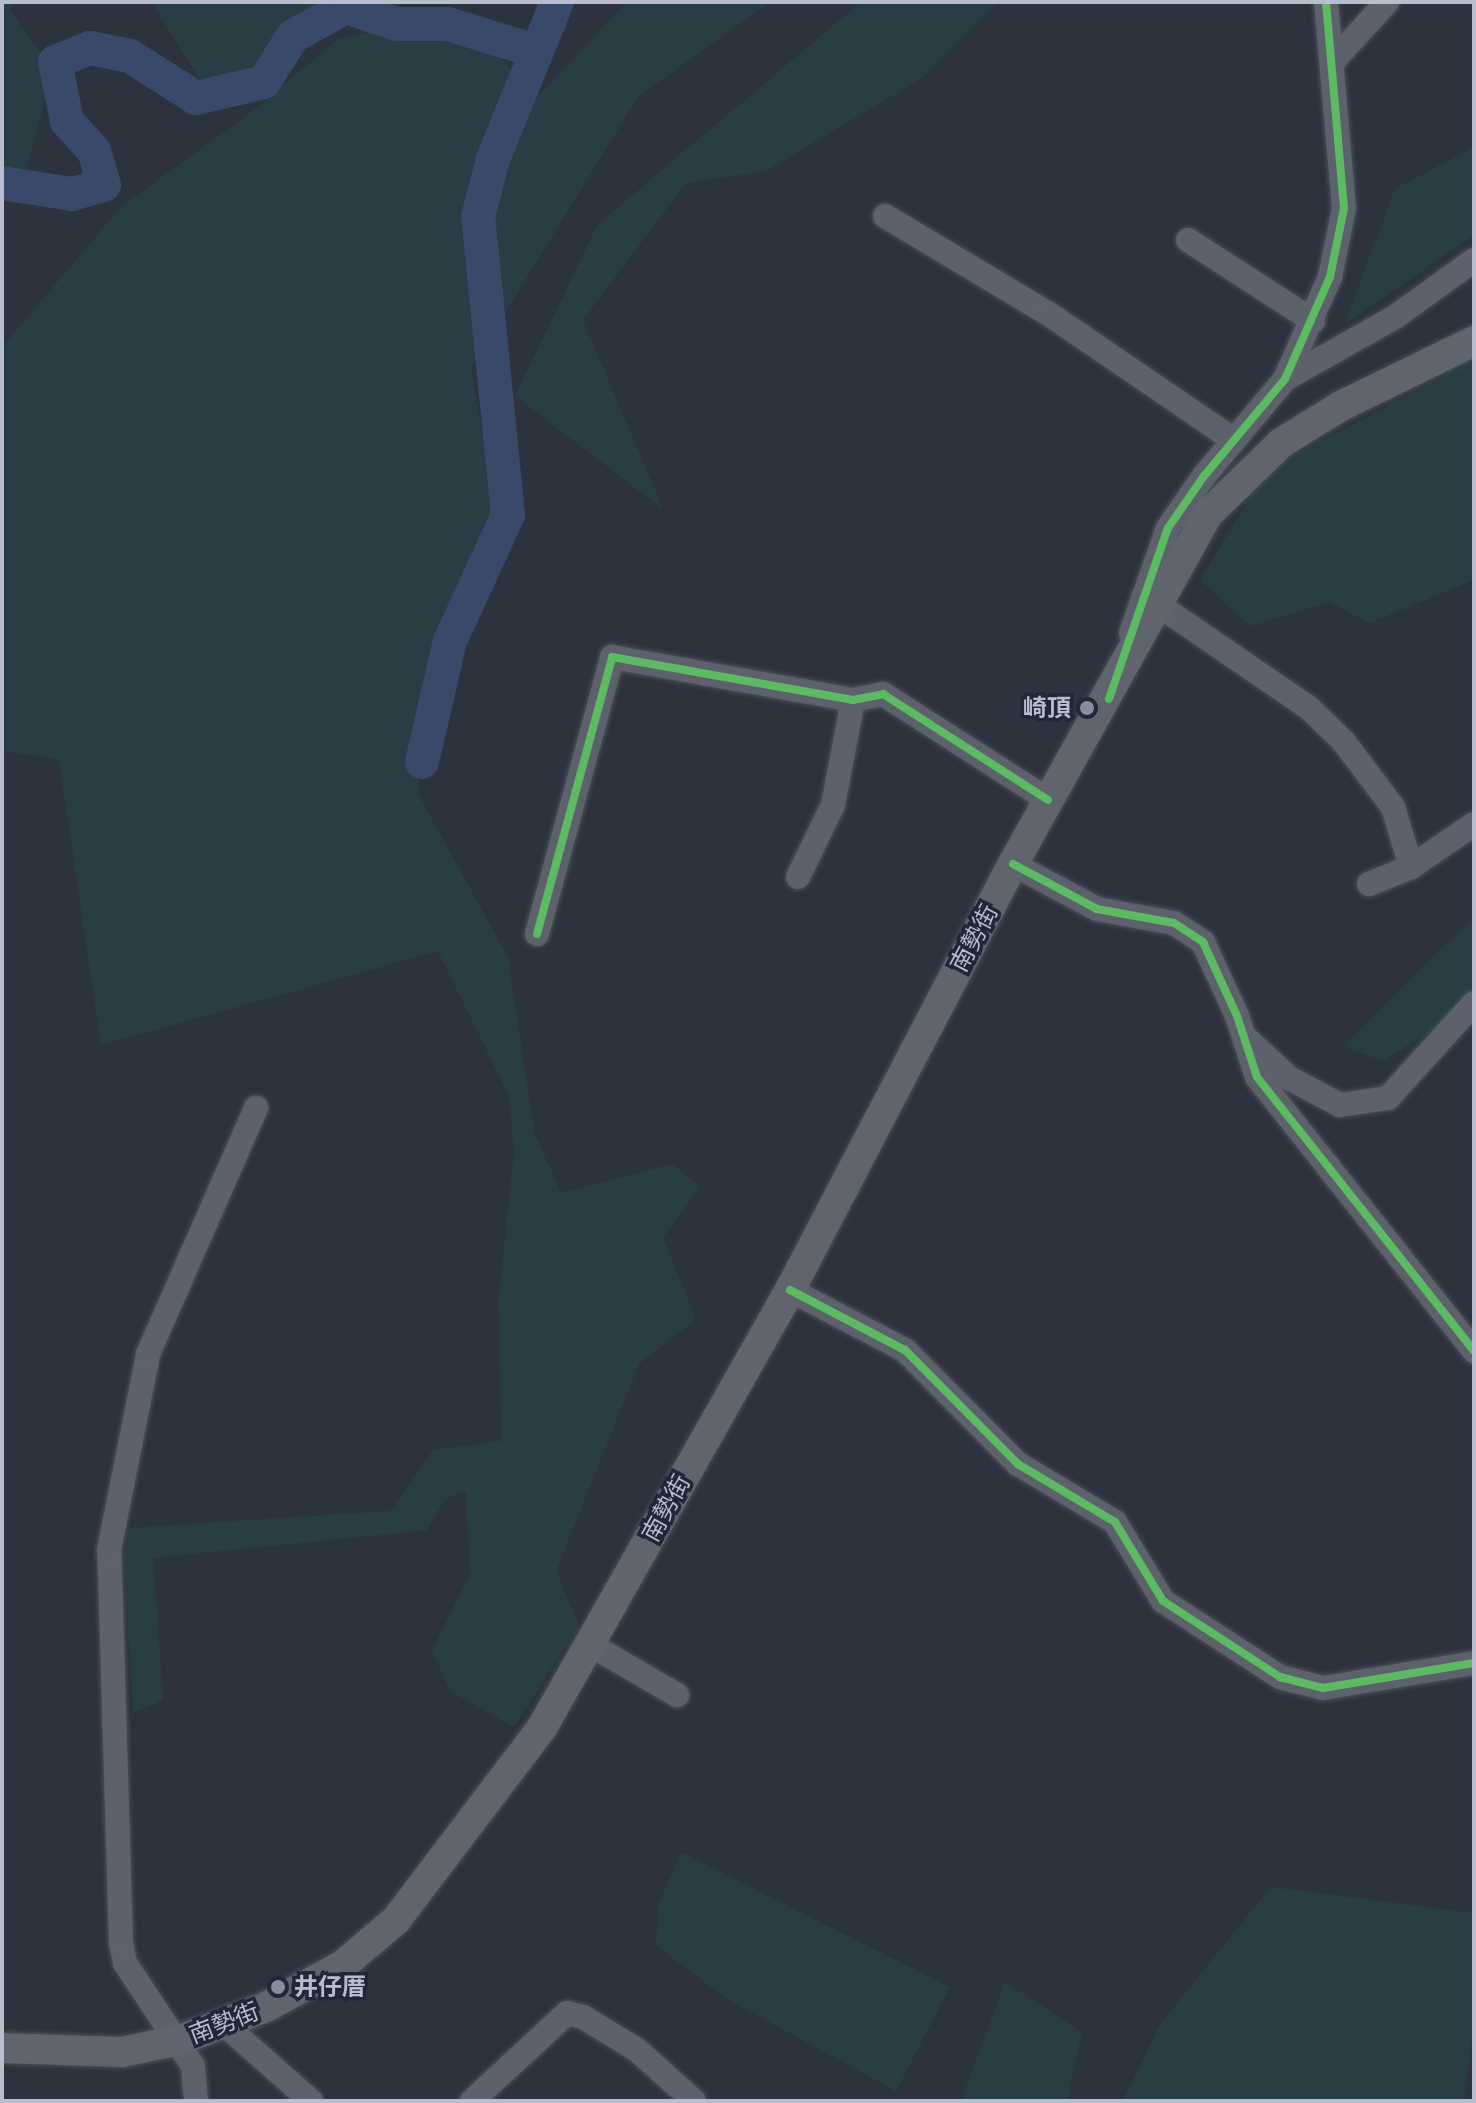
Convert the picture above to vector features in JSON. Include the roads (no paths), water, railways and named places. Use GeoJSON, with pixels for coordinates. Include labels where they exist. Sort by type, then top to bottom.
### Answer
{"type":"FeatureCollection","features":[{"type":"Feature","properties":{"kind":"main road","name":"南勢街"},"geometry":{"type":"LineString","coordinates":[[2,2048],[122,2052],[180,2040],[224,2024],[343,1965],[396,1920],[543,1726],[790,1290],[1013,864],[1109,699],[1151,602],[1208,514],[1254,464],[1341,406],[1474,341]]}},
{"type":"Feature","properties":{"kind":"street"},"geometry":{"type":"LineString","coordinates":[[1326,2],[1333,61],[1342,230],[1313,321],[1285,379],[1234,440],[1168,528],[1151,602],[1309,708],[1344,742],[1393,807],[1411,867]]}},
{"type":"Feature","properties":{"kind":"street"},"geometry":{"type":"LineString","coordinates":[[1333,61],[1387,2]]}},
{"type":"Feature","properties":{"kind":"street"},"geometry":{"type":"LineString","coordinates":[[885,216],[1049,314],[1234,440]]}},
{"type":"Feature","properties":{"kind":"street"},"geometry":{"type":"LineString","coordinates":[[1188,240],[1313,321]]}},
{"type":"Feature","properties":{"kind":"street"},"geometry":{"type":"LineString","coordinates":[[1285,379],[1395,317],[1474,260]]}},
{"type":"Feature","properties":{"kind":"street"},"geometry":{"type":"LineString","coordinates":[[537,934],[612,657],[853,700],[883,694],[1048,800]]}},
{"type":"Feature","properties":{"kind":"street"},"geometry":{"type":"LineString","coordinates":[[798,877],[833,805],[853,700]]}},
{"type":"Feature","properties":{"kind":"street"},"geometry":{"type":"LineString","coordinates":[[1369,884],[1411,867],[1474,824]]}},
{"type":"Feature","properties":{"kind":"street"},"geometry":{"type":"LineString","coordinates":[[1013,864],[1097,909],[1174,923],[1203,942],[1244,1036],[1257,1077],[1474,1351]]}},
{"type":"Feature","properties":{"kind":"street"},"geometry":{"type":"LineString","coordinates":[[1244,1036],[1289,1078],[1340,1105],[1388,1098],[1474,1003]]}},
{"type":"Feature","properties":{"kind":"street"},"geometry":{"type":"LineString","coordinates":[[196,2101],[193,2066],[180,2040],[125,1963],[121,1943],[109,1550],[148,1354],[256,1108]]}},
{"type":"Feature","properties":{"kind":"street"},"geometry":{"type":"LineString","coordinates":[[790,1290],[905,1350],[1018,1464],[1115,1522],[1163,1601],[1280,1677],[1323,1688],[1474,1663]]}},
{"type":"Feature","properties":{"kind":"street"},"geometry":{"type":"LineString","coordinates":[[589,1644],[677,1695]]}},
{"type":"Feature","properties":{"kind":"street"},"geometry":{"type":"LineString","coordinates":[[472,2101],[567,2013],[583,2017],[637,2050],[694,2101]]}},
{"type":"Feature","properties":{"kind":"street"},"geometry":{"type":"LineString","coordinates":[[224,2024],[311,2101]]}},
{"type":"Feature","properties":{"kind":"waterway"},"geometry":{"type":"LineString","coordinates":[[422,762],[450,641],[508,515],[478,217],[493,159],[557,2]]}},
{"type":"Feature","properties":{"kind":"waterway"},"geometry":{"type":"LineString","coordinates":[[2,183],[72,194],[104,185],[94,151],[67,121],[55,62],[90,48],[130,56],[196,98],[264,82],[293,36],[346,7],[397,24],[448,24],[535,51]]}},
{"type":"Feature","properties":{"kind":"place","name":"崎頂"},"geometry":{"type":"Point","coordinates":[1087,708]}},
{"type":"Feature","properties":{"kind":"place","name":"井仔厝"},"geometry":{"type":"Point","coordinates":[278,1987]}}]}
